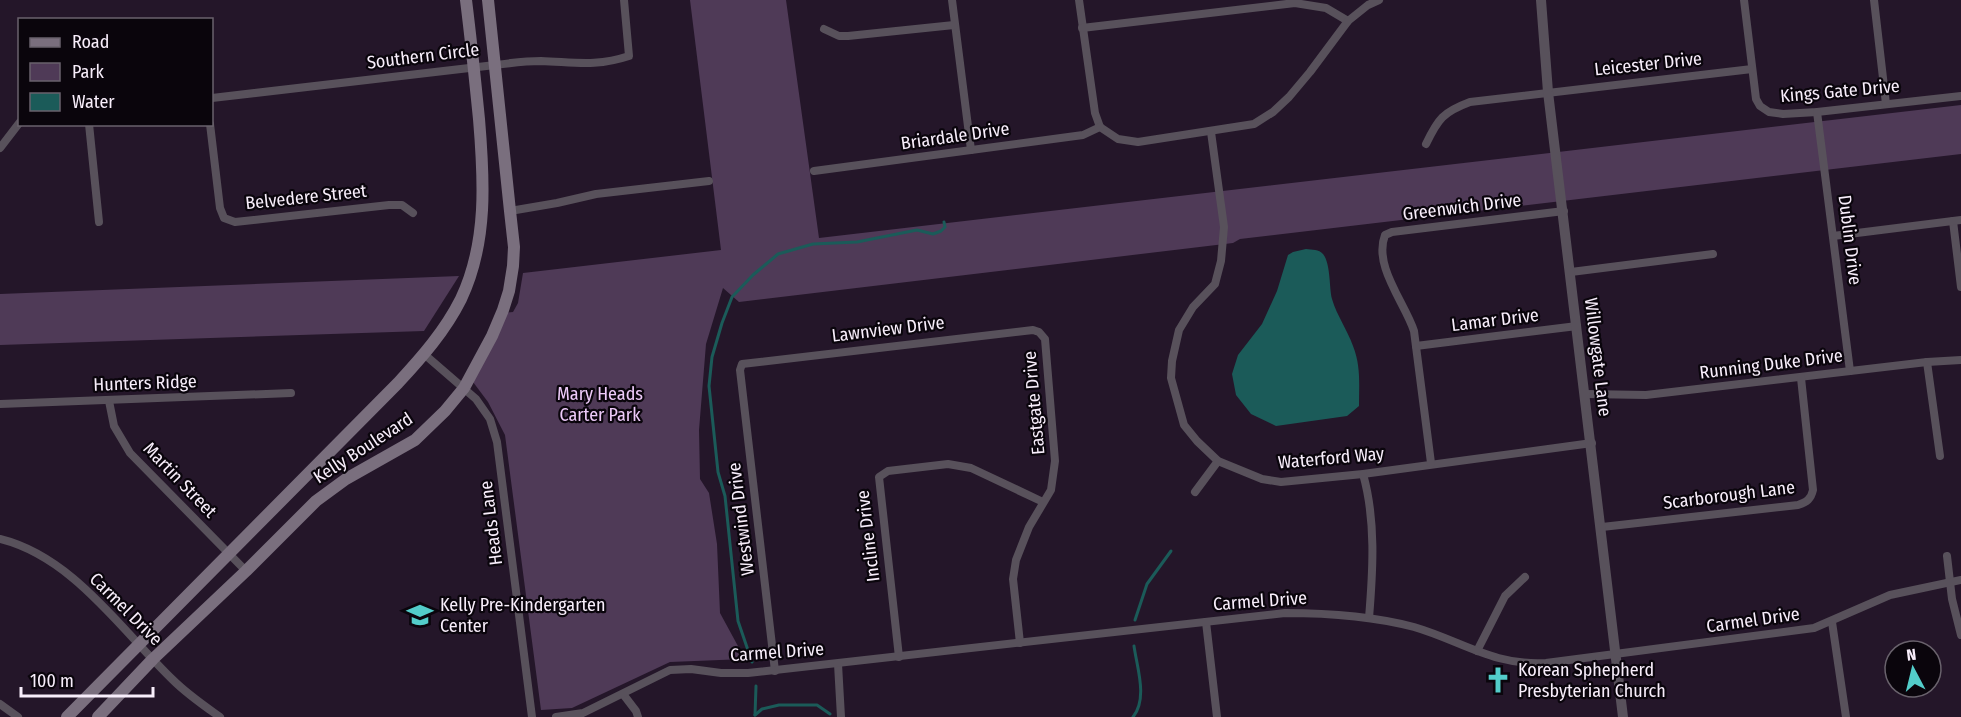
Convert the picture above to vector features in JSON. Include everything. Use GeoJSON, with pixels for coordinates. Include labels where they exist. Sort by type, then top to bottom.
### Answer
{"type":"FeatureCollection","features":[{"type":"Feature","properties":{"kind":"main road","name":"Kelly Boulevard"},"geometry":{"type":"LineString","coordinates":[[67,717],[138,643],[353,430],[424,354],[448,322],[461,298],[478,246],[482,218],[483,187],[474,67],[466,0]]}},
{"type":"Feature","properties":{"kind":"main road","name":"Kelly Boulevard"},"geometry":{"type":"LineString","coordinates":[[98,717],[153,659],[316,501],[346,479],[415,441],[464,388],[492,336],[509,291],[514,247],[488,0]]}},
{"type":"Feature","properties":{"kind":"street","name":"Southern Circle"},"geometry":{"type":"LineString","coordinates":[[213,98],[495,65],[540,61],[581,65],[613,62],[629,56],[624,0]]}},
{"type":"Feature","properties":{"kind":"street"},"geometry":{"type":"LineString","coordinates":[[952,0],[971,150]]}},
{"type":"Feature","properties":{"kind":"street"},"geometry":{"type":"LineString","coordinates":[[1079,0],[1095,113],[1100,127],[1118,139],[1138,142],[1254,124],[1273,112],[1310,72],[1348,21],[1368,5],[1379,0]]}},
{"type":"Feature","properties":{"kind":"street","name":"Willowgate Lane"},"geometry":{"type":"LineString","coordinates":[[1541,0],[1548,92],[1592,443],[1623,717]]}},
{"type":"Feature","properties":{"kind":"street","name":"Kings Gate Drive"},"geometry":{"type":"LineString","coordinates":[[1744,0],[1756,99],[1760,106],[1769,112],[1783,114],[1817,112],[1961,96]]}},
{"type":"Feature","properties":{"kind":"street"},"geometry":{"type":"LineString","coordinates":[[1874,0],[1886,104]]}},
{"type":"Feature","properties":{"kind":"street"},"geometry":{"type":"LineString","coordinates":[[1082,28],[1295,3],[1326,8],[1348,21]]}},
{"type":"Feature","properties":{"kind":"street"},"geometry":{"type":"LineString","coordinates":[[824,29],[839,36],[848,36],[954,25]]}},
{"type":"Feature","properties":{"kind":"street","name":"Leicester Drive"},"geometry":{"type":"LineString","coordinates":[[1426,144],[1438,120],[1454,108],[1470,102],[1752,69]]}},
{"type":"Feature","properties":{"kind":"street","name":"Dublin Drive"},"geometry":{"type":"LineString","coordinates":[[1817,112],[1850,371]]}},
{"type":"Feature","properties":{"kind":"street"},"geometry":{"type":"LineString","coordinates":[[0,148],[18,125]]}},
{"type":"Feature","properties":{"kind":"street"},"geometry":{"type":"LineString","coordinates":[[89,126],[99,222]]}},
{"type":"Feature","properties":{"kind":"street","name":"Belvedere Street"},"geometry":{"type":"LineString","coordinates":[[210,126],[220,208],[224,218],[235,222],[389,205],[402,205],[413,213]]}},
{"type":"Feature","properties":{"kind":"street","name":"Briardale Drive"},"geometry":{"type":"LineString","coordinates":[[814,171],[1083,135],[1100,127]]}},
{"type":"Feature","properties":{"kind":"street","name":"Waterford Way"},"geometry":{"type":"LineString","coordinates":[[1211,132],[1224,227],[1221,261],[1215,284],[1193,307],[1179,330],[1172,361],[1171,378],[1184,425],[1218,461],[1262,479],[1281,482],[1363,474],[1592,443]]}},
{"type":"Feature","properties":{"kind":"street"},"geometry":{"type":"LineString","coordinates":[[510,211],[596,195],[709,181]]}},
{"type":"Feature","properties":{"kind":"street","name":"Greenwich Drive"},"geometry":{"type":"LineString","coordinates":[[1431,463],[1416,346],[1410,318],[1394,291],[1387,272],[1383,242],[1385,235],[1392,232],[1564,211]]}},
{"type":"Feature","properties":{"kind":"street"},"geometry":{"type":"LineString","coordinates":[[1833,236],[1957,221],[1961,287]]}},
{"type":"Feature","properties":{"kind":"street"},"geometry":{"type":"LineString","coordinates":[[1571,272],[1713,254]]}},
{"type":"Feature","properties":{"kind":"street","name":"Lamar Drive"},"geometry":{"type":"LineString","coordinates":[[1416,346],[1577,327]]}},
{"type":"Feature","properties":{"kind":"street","name":"Lawnview Drive"},"geometry":{"type":"LineString","coordinates":[[741,364],[1021,331],[1039,332]]}},
{"type":"Feature","properties":{"kind":"street","name":"Eastgate Drive"},"geometry":{"type":"LineString","coordinates":[[1020,643],[1012,579],[1021,544],[1051,490],[1055,461],[1045,339],[1039,332]]}},
{"type":"Feature","properties":{"kind":"street","name":"Heads Lane"},"geometry":{"type":"LineString","coordinates":[[424,354],[476,399],[490,419],[497,442],[532,717]]}},
{"type":"Feature","properties":{"kind":"street","name":"Running Duke Drive"},"geometry":{"type":"LineString","coordinates":[[1586,394],[1646,395],[1961,360]]}},
{"type":"Feature","properties":{"kind":"street"},"geometry":{"type":"LineString","coordinates":[[1927,362],[1940,456]]}},
{"type":"Feature","properties":{"kind":"street","name":"Westwind Drive"},"geometry":{"type":"LineString","coordinates":[[741,364],[775,671]]}},
{"type":"Feature","properties":{"kind":"street","name":"Scarborough Lane"},"geometry":{"type":"LineString","coordinates":[[1602,527],[1798,505],[1806,502],[1813,490],[1801,378]]}},
{"type":"Feature","properties":{"kind":"street","name":"Hunters Ridge"},"geometry":{"type":"LineString","coordinates":[[0,404],[291,393]]}},
{"type":"Feature","properties":{"kind":"street","name":"Martin Street"},"geometry":{"type":"LineString","coordinates":[[109,401],[114,426],[130,453],[246,571]]}},
{"type":"Feature","properties":{"kind":"street"},"geometry":{"type":"LineString","coordinates":[[1195,492],[1218,461]]}},
{"type":"Feature","properties":{"kind":"street","name":"Incline Drive"},"geometry":{"type":"LineString","coordinates":[[900,657],[879,477],[888,471],[948,464],[971,468],[1043,502]]}},
{"type":"Feature","properties":{"kind":"street"},"geometry":{"type":"LineString","coordinates":[[1363,474],[1373,548],[1369,618]]}},
{"type":"Feature","properties":{"kind":"street","name":"Carmel Drive"},"geometry":{"type":"LineString","coordinates":[[0,539],[40,554],[58,566],[115,617],[153,659],[196,700],[220,717]]}},
{"type":"Feature","properties":{"kind":"street"},"geometry":{"type":"LineString","coordinates":[[1947,555],[1961,635]]}},
{"type":"Feature","properties":{"kind":"street"},"geometry":{"type":"LineString","coordinates":[[1477,651],[1505,596],[1525,577]]}},
{"type":"Feature","properties":{"kind":"street","name":"Carmel Drive"},"geometry":{"type":"LineString","coordinates":[[556,717],[583,712],[670,670],[691,669],[748,674],[1285,614],[1369,618],[1414,627],[1502,661],[1526,664],[1796,632],[1832,622],[1883,598],[1961,580]]}},
{"type":"Feature","properties":{"kind":"street"},"geometry":{"type":"LineString","coordinates":[[1206,622],[1217,717]]}},
{"type":"Feature","properties":{"kind":"street"},"geometry":{"type":"LineString","coordinates":[[1832,622],[1846,717]]}},
{"type":"Feature","properties":{"kind":"street"},"geometry":{"type":"LineString","coordinates":[[838,664],[841,717]]}},
{"type":"Feature","properties":{"kind":"street"},"geometry":{"type":"LineString","coordinates":[[623,694],[638,717]]}},
{"type":"Feature","properties":{"kind":"street"},"geometry":{"type":"LineString","coordinates":[[0,704],[18,717]]}},
{"type":"Feature","properties":{"kind":"green space","name":"Mary Heads Carter Park"},"geometry":{"type":"Polygon","coordinates":[[[690,0],[786,0],[819,238],[1961,105],[1961,154],[1240,239],[1233,243],[739,302],[723,288],[706,344],[699,430],[700,479],[709,493],[717,544],[720,613],[745,659],[670,662],[572,708],[541,710],[505,435],[488,402],[473,382],[504,313],[513,312],[518,303],[523,273],[721,250],[690,0]]]}},
{"type":"Feature","properties":{"kind":"green space"},"geometry":{"type":"Polygon","coordinates":[[[459,276],[424,331],[0,345],[0,294],[459,276]]]}},
{"type":"Feature","properties":{"kind":"water"},"geometry":{"type":"Polygon","coordinates":[[[1306,249],[1320,251],[1326,258],[1332,299],[1356,353],[1359,406],[1347,416],[1276,426],[1251,414],[1236,395],[1232,374],[1238,355],[1262,324],[1277,291],[1288,255],[1306,249]]]}},
{"type":"Feature","properties":{"kind":"waterway"},"geometry":{"type":"LineString","coordinates":[[752,662],[738,621],[725,496],[718,472],[709,386],[712,357],[732,297],[778,254],[813,244],[857,242],[917,230],[933,234],[945,227],[944,222]]}},
{"type":"Feature","properties":{"kind":"waterway"},"geometry":{"type":"LineString","coordinates":[[1135,620],[1147,584],[1171,551]]}},
{"type":"Feature","properties":{"kind":"waterway"},"geometry":{"type":"LineString","coordinates":[[1133,717],[1141,692],[1134,646]]}},
{"type":"Feature","properties":{"kind":"waterway"},"geometry":{"type":"LineString","coordinates":[[755,715],[756,686]]}},
{"type":"Feature","properties":{"kind":"waterway"},"geometry":{"type":"LineString","coordinates":[[755,715],[762,709],[779,705],[817,705],[830,714]]}},
{"type":"Feature","properties":{"kind":"place","name":"Kelly Pre-Kindergarten Center"},"geometry":{"type":"Point","coordinates":[420,615]}},
{"type":"Feature","properties":{"kind":"place","name":"Korean Sphepherd Presbyterian Church"},"geometry":{"type":"Point","coordinates":[1498,680]}}]}
